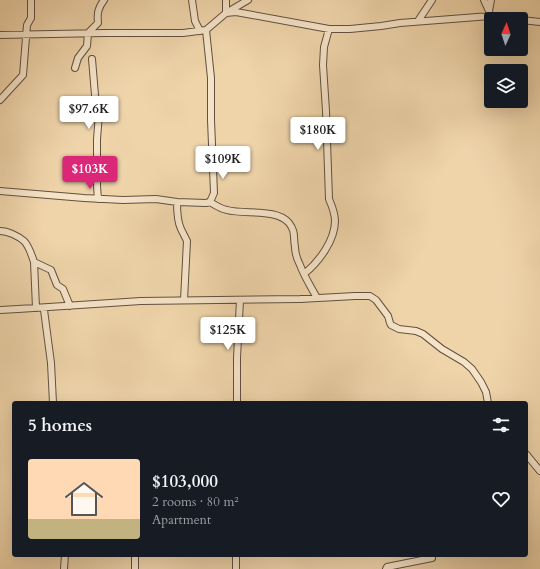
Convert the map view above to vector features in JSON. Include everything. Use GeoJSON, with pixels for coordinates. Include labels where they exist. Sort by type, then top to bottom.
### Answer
{"type":"FeatureCollection","features":[{"type":"Feature","properties":{"kind":"street"},"geometry":{"type":"LineString","coordinates":[[0,100],[23,75],[26,34],[31,18],[31,0]]}},
{"type":"Feature","properties":{"kind":"street"},"geometry":{"type":"LineString","coordinates":[[75,68],[78,58],[87,46],[88,33],[98,23],[97,14],[99,6],[104,0]]}},
{"type":"Feature","properties":{"kind":"street"},"geometry":{"type":"LineString","coordinates":[[192,0],[195,21],[203,30],[211,78],[214,193],[210,202]]}},
{"type":"Feature","properties":{"kind":"street"},"geometry":{"type":"LineString","coordinates":[[226,0],[226,13]]}},
{"type":"Feature","properties":{"kind":"street"},"geometry":{"type":"LineString","coordinates":[[0,35],[183,33],[203,30],[226,13],[248,0]]}},
{"type":"Feature","properties":{"kind":"street"},"geometry":{"type":"LineString","coordinates":[[418,21],[432,0]]}},
{"type":"Feature","properties":{"kind":"street"},"geometry":{"type":"LineString","coordinates":[[484,0],[488,12]]}},
{"type":"Feature","properties":{"kind":"street"},"geometry":{"type":"LineString","coordinates":[[489,12],[491,0]]}},
{"type":"Feature","properties":{"kind":"street"},"geometry":{"type":"LineString","coordinates":[[226,13],[236,12],[329,29],[358,28],[484,14]]}},
{"type":"Feature","properties":{"kind":"street"},"geometry":{"type":"LineString","coordinates":[[528,21],[540,22]]}},
{"type":"Feature","properties":{"kind":"street"},"geometry":{"type":"LineString","coordinates":[[304,274],[311,268],[330,243],[334,232],[334,212],[329,199],[323,65],[324,47],[329,29]]}},
{"type":"Feature","properties":{"kind":"street"},"geometry":{"type":"LineString","coordinates":[[92,59],[95,96],[99,114],[97,140],[98,199]]}},
{"type":"Feature","properties":{"kind":"street"},"geometry":{"type":"LineString","coordinates":[[0,191],[98,199],[156,199],[177,202],[210,202],[226,210],[269,214],[281,217],[288,222],[293,229],[295,236],[294,246],[300,265],[317,298]]}},
{"type":"Feature","properties":{"kind":"street"},"geometry":{"type":"LineString","coordinates":[[177,202],[180,228],[187,241],[184,300]]}},
{"type":"Feature","properties":{"kind":"street"},"geometry":{"type":"LineString","coordinates":[[0,232],[3,231],[15,235],[25,242],[34,262],[36,308]]}},
{"type":"Feature","properties":{"kind":"street"},"geometry":{"type":"LineString","coordinates":[[34,262],[51,270],[57,285],[63,289],[70,306]]}},
{"type":"Feature","properties":{"kind":"street"},"geometry":{"type":"LineString","coordinates":[[0,310],[141,301],[300,299],[364,295],[370,296],[374,298],[388,316],[390,323],[396,328],[416,331],[423,334],[442,350],[464,362],[472,369],[486,392],[488,401]]}},
{"type":"Feature","properties":{"kind":"street"},"geometry":{"type":"LineString","coordinates":[[237,401],[237,358],[240,300]]}},
{"type":"Feature","properties":{"kind":"street"},"geometry":{"type":"LineString","coordinates":[[44,310],[51,363],[54,401]]}},
{"type":"Feature","properties":{"kind":"street"},"geometry":{"type":"LineString","coordinates":[[528,456],[540,471]]}},
{"type":"Feature","properties":{"kind":"street"},"geometry":{"type":"LineString","coordinates":[[64,569],[65,557]]}},
{"type":"Feature","properties":{"kind":"street"},"geometry":{"type":"LineString","coordinates":[[135,557],[135,569]]}},
{"type":"Feature","properties":{"kind":"street"},"geometry":{"type":"LineString","coordinates":[[236,557],[236,569]]}},
{"type":"Feature","properties":{"kind":"street"},"geometry":{"type":"LineString","coordinates":[[386,569],[387,567],[432,558],[431,557]]}}]}
